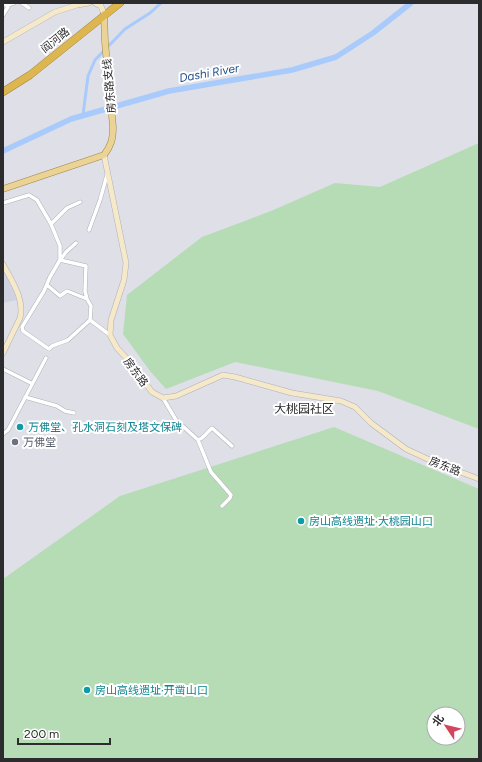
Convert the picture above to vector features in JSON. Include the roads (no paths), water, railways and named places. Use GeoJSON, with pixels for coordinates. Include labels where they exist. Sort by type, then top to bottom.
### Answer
{"type":"FeatureCollection","features":[{"type":"Feature","properties":{"kind":"highway","name":"阎河路"},"geometry":{"type":"LineString","coordinates":[[3,92],[30,75],[104,14],[120,3]]}},
{"type":"Feature","properties":{"kind":"main road"},"geometry":{"type":"LineString","coordinates":[[3,42],[55,12],[77,4],[89,3]]}},
{"type":"Feature","properties":{"kind":"main road"},"geometry":{"type":"LineString","coordinates":[[95,3],[101,6],[104,14]]}},
{"type":"Feature","properties":{"kind":"main road","name":"房东路支线"},"geometry":{"type":"LineString","coordinates":[[104,14],[105,42],[113,127],[112,142],[104,155]]}},
{"type":"Feature","properties":{"kind":"main road"},"geometry":{"type":"LineString","coordinates":[[3,189],[104,155],[126,263],[124,280],[111,320],[110,335]]}},
{"type":"Feature","properties":{"kind":"main road"},"geometry":{"type":"LineString","coordinates":[[3,264],[20,301],[22,312],[3,353]]}},
{"type":"Feature","properties":{"kind":"main road","name":"房东路"},"geometry":{"type":"LineString","coordinates":[[110,335],[117,348],[130,362],[146,387],[163,398],[176,396],[223,375],[292,393],[341,401],[355,407],[371,423],[406,449],[434,462],[479,479]]}},
{"type":"Feature","properties":{"kind":"street"},"geometry":{"type":"LineString","coordinates":[[3,15],[8,7],[5,4],[14,3]]}},
{"type":"Feature","properties":{"kind":"street"},"geometry":{"type":"LineString","coordinates":[[22,3],[29,8],[28,3]]}},
{"type":"Feature","properties":{"kind":"street"},"geometry":{"type":"LineString","coordinates":[[89,230],[108,172]]}},
{"type":"Feature","properties":{"kind":"street"},"geometry":{"type":"LineString","coordinates":[[3,203],[29,195],[37,200],[51,224],[60,246],[60,260]]}},
{"type":"Feature","properties":{"kind":"street"},"geometry":{"type":"LineString","coordinates":[[51,224],[67,208],[80,202]]}},
{"type":"Feature","properties":{"kind":"street"},"geometry":{"type":"LineString","coordinates":[[60,260],[86,266],[85,291],[91,306],[90,320],[68,340],[52,346],[49,349],[23,331],[22,327],[60,260],[76,243]]}},
{"type":"Feature","properties":{"kind":"street"},"geometry":{"type":"LineString","coordinates":[[47,285],[60,296],[67,292],[87,299]]}},
{"type":"Feature","properties":{"kind":"street"},"geometry":{"type":"LineString","coordinates":[[90,320],[110,335]]}},
{"type":"Feature","properties":{"kind":"street"},"geometry":{"type":"LineString","coordinates":[[3,434],[8,430],[31,383],[46,358]]}},
{"type":"Feature","properties":{"kind":"street"},"geometry":{"type":"LineString","coordinates":[[3,369],[31,383]]}},
{"type":"Feature","properties":{"kind":"street"},"geometry":{"type":"LineString","coordinates":[[25,397],[57,406],[65,412],[74,413]]}},
{"type":"Feature","properties":{"kind":"street"},"geometry":{"type":"LineString","coordinates":[[163,398],[176,420],[198,440],[211,472],[231,495],[222,506]]}},
{"type":"Feature","properties":{"kind":"street"},"geometry":{"type":"LineString","coordinates":[[198,440],[212,428],[232,446]]}},
{"type":"Feature","properties":{"kind":"waterway"},"geometry":{"type":"LineString","coordinates":[[83,115],[88,76],[95,60],[125,29],[150,13],[161,3]]}},
{"type":"Feature","properties":{"kind":"waterway","name":"Dashi River"},"geometry":{"type":"LineString","coordinates":[[3,151],[71,119],[169,91],[292,70],[336,57],[373,33],[411,3]]}},
{"type":"Feature","properties":{"kind":"place","name":"万佛堂、孔水洞石刻及塔文保碑"},"geometry":{"type":"Point","coordinates":[20,427]}},
{"type":"Feature","properties":{"kind":"place","name":"万佛堂"},"geometry":{"type":"Point","coordinates":[15,442]}},
{"type":"Feature","properties":{"kind":"place","name":"房山高线遗址·大桃园山口"},"geometry":{"type":"Point","coordinates":[301,521]}},
{"type":"Feature","properties":{"kind":"place","name":"房山高线遗址·开凿山口"},"geometry":{"type":"Point","coordinates":[87,690]}},
{"type":"Feature","properties":{"kind":"district","name":"大桃园社区"},"geometry":{"type":"Point","coordinates":[304,409]}}]}
